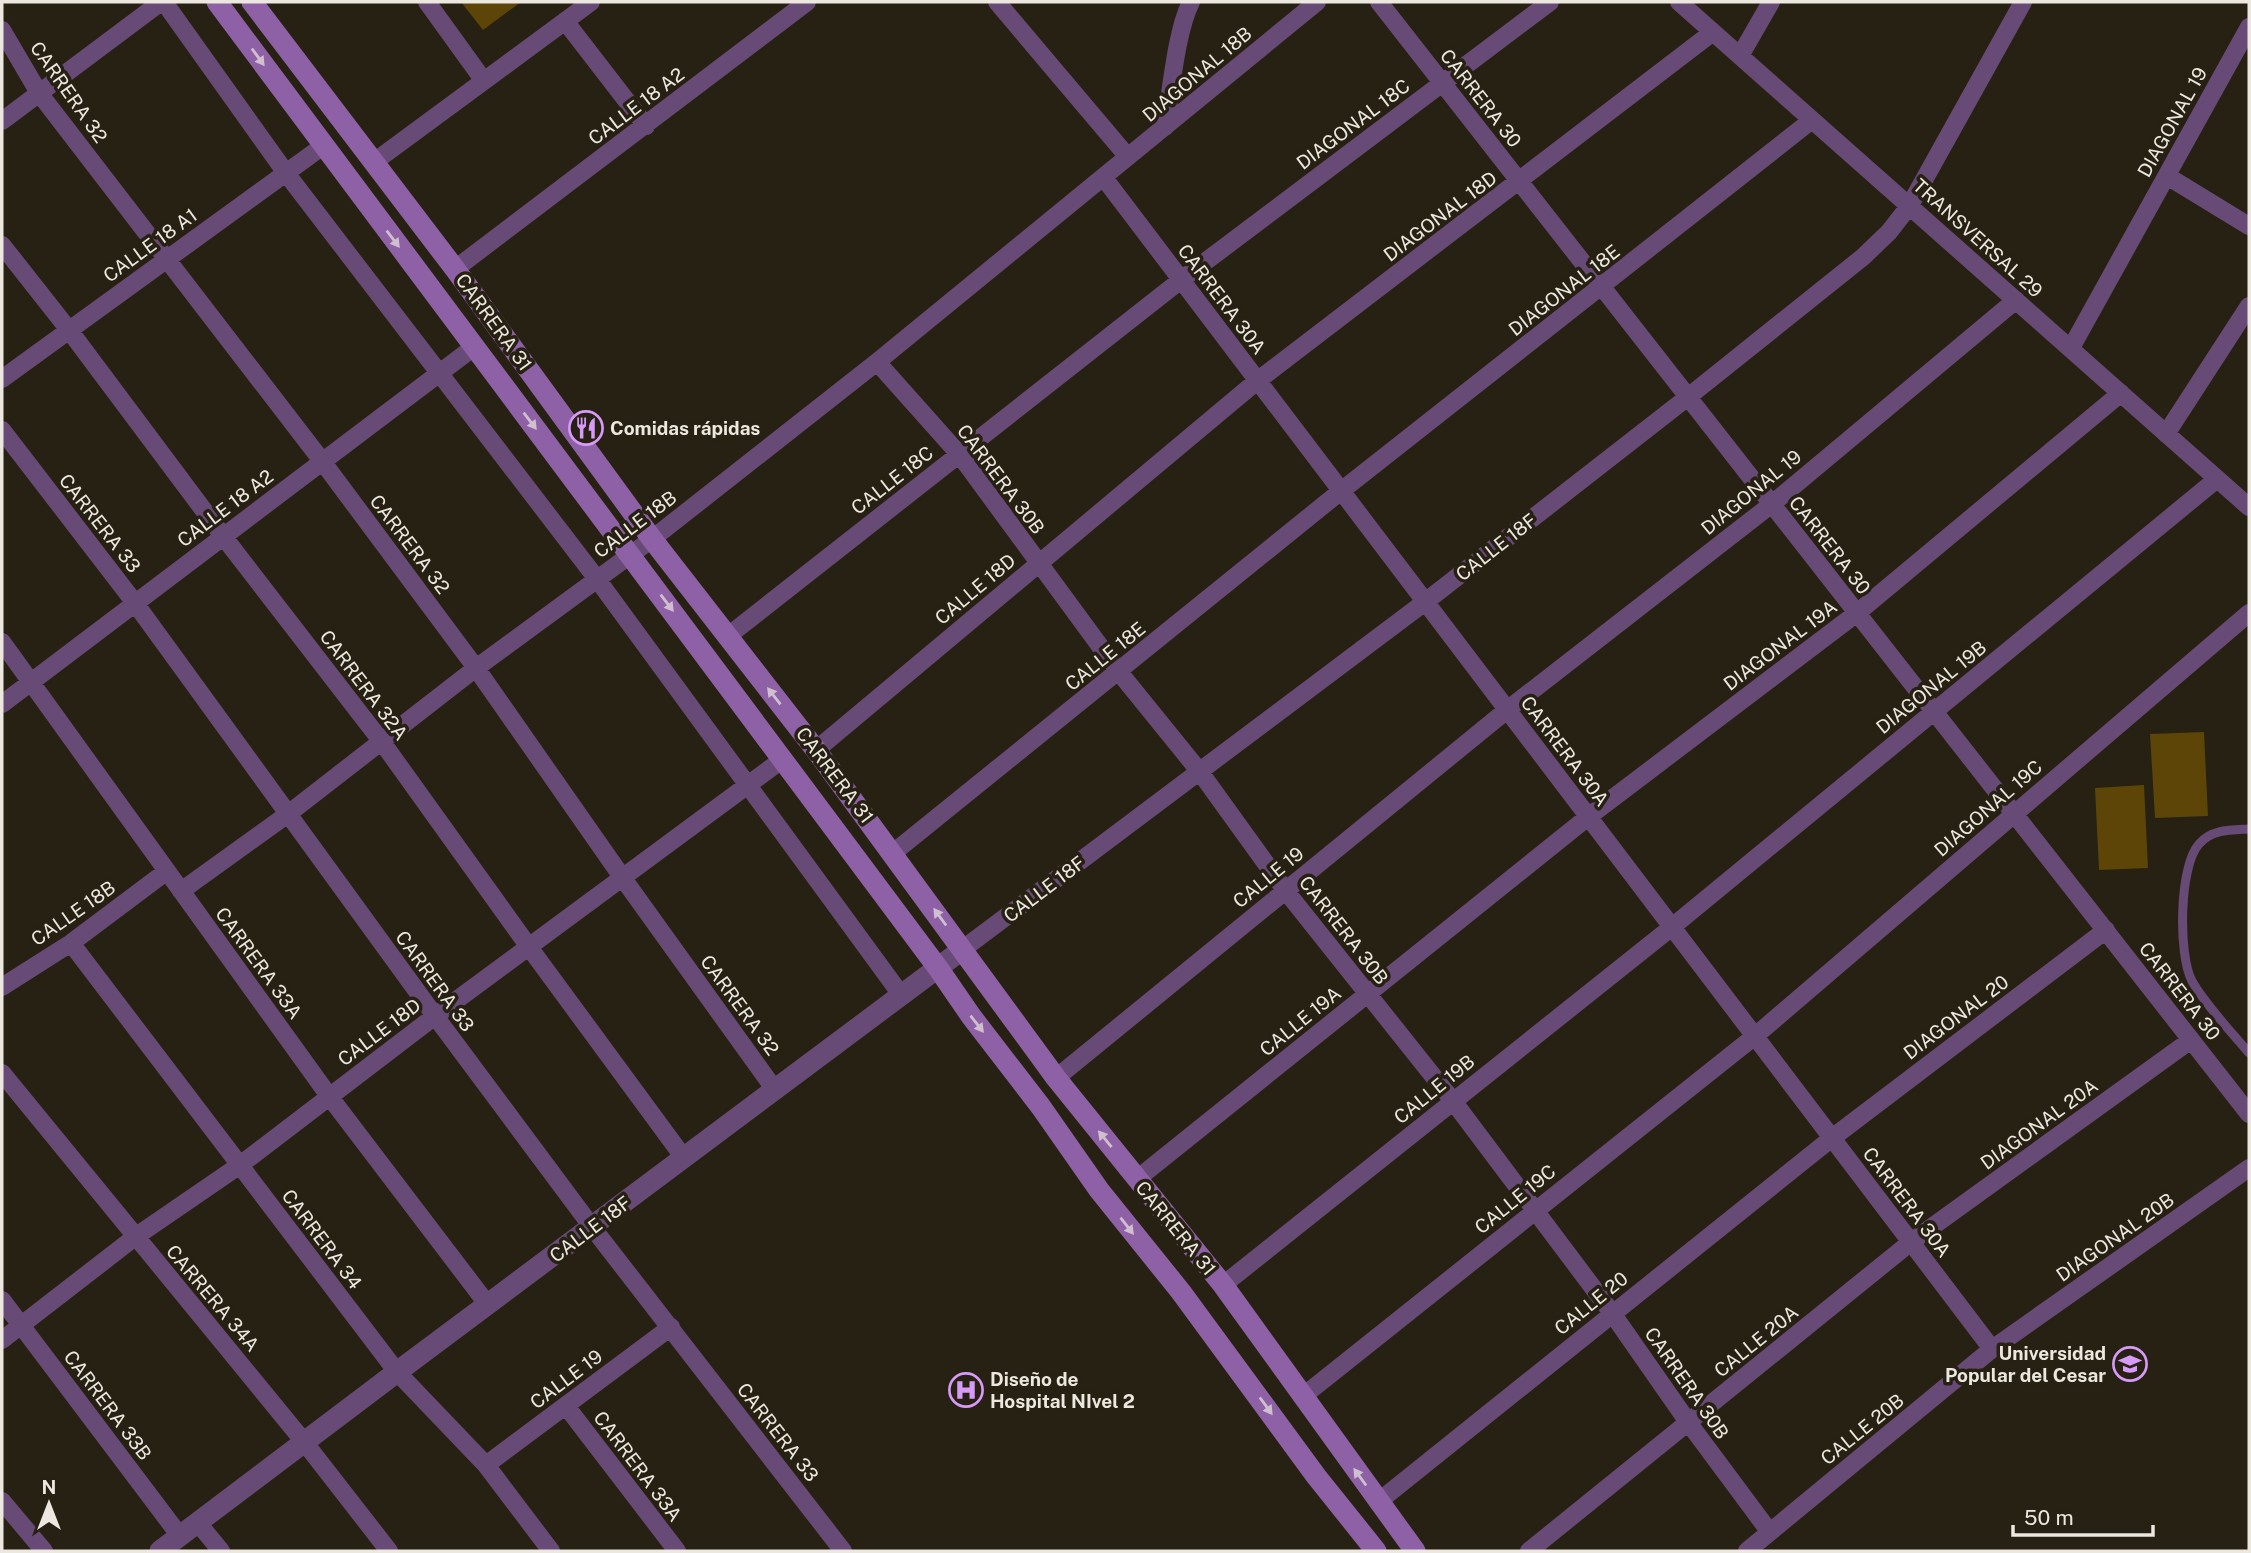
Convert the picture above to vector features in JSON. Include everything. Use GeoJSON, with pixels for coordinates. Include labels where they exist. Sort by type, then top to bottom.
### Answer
{"type":"FeatureCollection","features":[{"type":"Feature","properties":{"kind":"main road","name":"CARRERA 31"},"geometry":{"type":"LineString","coordinates":[[217,2],[631,554],[1041,1107],[1099,1190],[1181,1292],[1315,1476],[1376,1551]]}},
{"type":"Feature","properties":{"kind":"main road","name":"CARRERA 31"},"geometry":{"type":"LineString","coordinates":[[251,2],[455,269],[652,540],[816,750],[1056,1078],[1223,1284],[1415,1551]]}},
{"type":"Feature","properties":{"kind":"street"},"geometry":{"type":"LineString","coordinates":[[2,121],[162,2],[286,173],[597,579],[902,996]]}},
{"type":"Feature","properties":{"kind":"street"},"geometry":{"type":"LineString","coordinates":[[427,2],[484,81]]}},
{"type":"Feature","properties":{"kind":"street"},"geometry":{"type":"LineString","coordinates":[[374,162],[592,2]]}},
{"type":"Feature","properties":{"kind":"street","name":"CALLE 18 A2"},"geometry":{"type":"LineString","coordinates":[[455,269],[807,2]]}},
{"type":"Feature","properties":{"kind":"street"},"geometry":{"type":"LineString","coordinates":[[997,2],[1128,157]]}},
{"type":"Feature","properties":{"kind":"street"},"geometry":{"type":"LineString","coordinates":[[1165,127],[1179,44],[1191,2]]}},
{"type":"Feature","properties":{"kind":"street","name":"DIAGONAL 18B"},"geometry":{"type":"LineString","coordinates":[[1104,178],[1317,2]]}},
{"type":"Feature","properties":{"kind":"street","name":"CARRERA 30"},"geometry":{"type":"LineString","coordinates":[[1379,2],[2249,1114]]}},
{"type":"Feature","properties":{"kind":"street","name":"DIAGONAL 18C"},"geometry":{"type":"LineString","coordinates":[[1181,281],[1550,2]]}},
{"type":"Feature","properties":{"kind":"street","name":"TRANSVERSAL 29"},"geometry":{"type":"LineString","coordinates":[[1679,2],[2249,507]]}},
{"type":"Feature","properties":{"kind":"street"},"geometry":{"type":"LineString","coordinates":[[1740,57],[1770,2]]}},
{"type":"Feature","properties":{"kind":"street"},"geometry":{"type":"LineString","coordinates":[[1910,205],[2023,2]]}},
{"type":"Feature","properties":{"kind":"street"},"geometry":{"type":"LineString","coordinates":[[565,21],[646,125]]}},
{"type":"Feature","properties":{"kind":"street","name":"DIAGONAL 19"},"geometry":{"type":"LineString","coordinates":[[2071,348],[2249,27]]}},
{"type":"Feature","properties":{"kind":"street","name":"CARRERA 32"},"geometry":{"type":"LineString","coordinates":[[2,30],[39,93],[322,461],[476,668],[775,1090]]}},
{"type":"Feature","properties":{"kind":"street","name":"DIAGONAL 18D"},"geometry":{"type":"LineString","coordinates":[[1257,380],[1520,182],[1713,32]]}},
{"type":"Feature","properties":{"kind":"street","name":"DIAGONAL 18E"},"geometry":{"type":"LineString","coordinates":[[1341,491],[1812,120]]}},
{"type":"Feature","properties":{"kind":"street","name":"CALLE 18 A1"},"geometry":{"type":"LineString","coordinates":[[2,379],[323,146]]}},
{"type":"Feature","properties":{"kind":"street"},"geometry":{"type":"LineString","coordinates":[[2167,176],[2249,226]]}},
{"type":"Feature","properties":{"kind":"street","name":"CARRERA 30A"},"geometry":{"type":"LineString","coordinates":[[1104,178],[1911,1242],[1998,1344]]}},
{"type":"Feature","properties":{"kind":"street","name":"CALLE 18B"},"geometry":{"type":"LineString","coordinates":[[181,891],[288,814],[476,668],[652,540],[1104,178]]}},
{"type":"Feature","properties":{"kind":"street","name":"CALLE 18F"},"geometry":{"type":"LineString","coordinates":[[160,1551],[1425,602],[1863,257],[1889,232],[1910,205]]}},
{"type":"Feature","properties":{"kind":"street","name":"CARRERA 32A"},"geometry":{"type":"LineString","coordinates":[[2,245],[382,742],[684,1158]]}},
{"type":"Feature","properties":{"kind":"street","name":"CALLE 18C"},"geometry":{"type":"LineString","coordinates":[[728,636],[1181,281]]}},
{"type":"Feature","properties":{"kind":"street","name":"DIAGONAL 19"},"geometry":{"type":"LineString","coordinates":[[1507,710],[1772,504],[2016,300]]}},
{"type":"Feature","properties":{"kind":"street"},"geometry":{"type":"LineString","coordinates":[[2166,433],[2249,306]]}},
{"type":"Feature","properties":{"kind":"street","name":"CALLE 18 A2"},"geometry":{"type":"LineString","coordinates":[[2,704],[474,347]]}},
{"type":"Feature","properties":{"kind":"street","name":"CARRERA 30B"},"geometry":{"type":"LineString","coordinates":[[877,362],[959,454],[1119,672],[1200,772],[1286,890],[1453,1101],[1612,1313],[1769,1531]]}},
{"type":"Feature","properties":{"kind":"street","name":"CALLE 18D"},"geometry":{"type":"LineString","coordinates":[[816,750],[1257,380]]}},
{"type":"Feature","properties":{"kind":"street","name":"DIAGONAL 19A"},"geometry":{"type":"LineString","coordinates":[[1588,817],[1857,613],[2120,393]]}},
{"type":"Feature","properties":{"kind":"street","name":"CARRERA 33"},"geometry":{"type":"LineString","coordinates":[[2,429],[135,603],[592,1227],[843,1551]]}},
{"type":"Feature","properties":{"kind":"street","name":"DIAGONAL 19B"},"geometry":{"type":"LineString","coordinates":[[1672,927],[2217,479]]}},
{"type":"Feature","properties":{"kind":"street","name":"CALLE 18E"},"geometry":{"type":"LineString","coordinates":[[893,853],[1341,491]]}},
{"type":"Feature","properties":{"kind":"street","name":"DIAGONAL 19C"},"geometry":{"type":"LineString","coordinates":[[1755,1036],[2249,612]]}},
{"type":"Feature","properties":{"kind":"street","name":"CARRERA 33A"},"geometry":{"type":"LineString","coordinates":[[2,642],[329,1096],[488,1305]]}},
{"type":"Feature","properties":{"kind":"street","name":"CALLE 19"},"geometry":{"type":"LineString","coordinates":[[1056,1078],[1507,710]]}},
{"type":"Feature","properties":{"kind":"street","name":"CALLE 18D"},"geometry":{"type":"LineString","coordinates":[[2,1339],[135,1237],[240,1165],[435,1016],[783,760]]}},
{"type":"Feature","properties":{"kind":"street","name":"CALLE 19A"},"geometry":{"type":"LineString","coordinates":[[1137,1179],[1588,817]]}},
{"type":"Feature","properties":{"kind":"street","name":"CALLE 18B"},"geometry":{"type":"LineString","coordinates":[[2,987],[71,943],[167,871]]}},
{"type":"Feature","properties":{"kind":"street","name":"CALLE 19B"},"geometry":{"type":"LineString","coordinates":[[1223,1284],[1672,927]]}},
{"type":"Feature","properties":{"kind":"street","name":"DIAGONAL 20"},"geometry":{"type":"LineString","coordinates":[[1832,1138],[2106,930]]}},
{"type":"Feature","properties":{"kind":"street","name":"CARRERA 34"},"geometry":{"type":"LineString","coordinates":[[71,943],[397,1372],[486,1465],[551,1551]]}},
{"type":"Feature","properties":{"kind":"street","name":"CALLE 19C"},"geometry":{"type":"LineString","coordinates":[[1302,1397],[1755,1036]]}},
{"type":"Feature","properties":{"kind":"street","name":"DIAGONAL 20A"},"geometry":{"type":"LineString","coordinates":[[1911,1242],[2191,1040]]}},
{"type":"Feature","properties":{"kind":"street","name":"CARRERA 34A"},"geometry":{"type":"LineString","coordinates":[[2,1073],[305,1443],[389,1551]]}},
{"type":"Feature","properties":{"kind":"street","name":"CALLE 20"},"geometry":{"type":"LineString","coordinates":[[1378,1502],[1832,1138]]}},
{"type":"Feature","properties":{"kind":"street","name":"DIAGONAL 20B"},"geometry":{"type":"LineString","coordinates":[[1998,1344],[2249,1168]]}},
{"type":"Feature","properties":{"kind":"street","name":"CALLE 20A"},"geometry":{"type":"LineString","coordinates":[[1529,1551],[1911,1242]]}},
{"type":"Feature","properties":{"kind":"street","name":"CARRERA 33B"},"geometry":{"type":"LineString","coordinates":[[2,1300],[180,1536]]}},
{"type":"Feature","properties":{"kind":"street","name":"CALLE 19"},"geometry":{"type":"LineString","coordinates":[[486,1465],[671,1327]]}},
{"type":"Feature","properties":{"kind":"street","name":"CALLE 20B"},"geometry":{"type":"LineString","coordinates":[[1746,1551],[1998,1344]]}},
{"type":"Feature","properties":{"kind":"street","name":"CARRERA 33A"},"geometry":{"type":"LineString","coordinates":[[566,1406],[677,1551]]}},
{"type":"Feature","properties":{"kind":"street"},"geometry":{"type":"LineString","coordinates":[[2,1501],[44,1551]]}},
{"type":"Feature","properties":{"kind":"street"},"geometry":{"type":"LineString","coordinates":[[198,1523],[221,1551]]}},
{"type":"Feature","properties":{"kind":"lane"},"geometry":{"type":"LineString","coordinates":[[2249,828],[2213,833],[2195,850],[2185,886],[2183,929],[2185,961],[2192,981],[2249,1053]]}},
{"type":"Feature","properties":{"kind":"shaded area"},"geometry":{"type":"Polygon","coordinates":[[[461,2],[521,2],[483,30],[461,2]]]}},
{"type":"Feature","properties":{"kind":"shaded area"},"geometry":{"type":"Polygon","coordinates":[[[2204,732],[2208,816],[2155,818],[2150,734],[2204,732]]]}},
{"type":"Feature","properties":{"kind":"shaded area"},"geometry":{"type":"Polygon","coordinates":[[[2144,785],[2148,868],[2099,870],[2095,788],[2144,785]]]}},
{"type":"Feature","properties":{"kind":"place","name":"Comidas rápidas"},"geometry":{"type":"Point","coordinates":[586,428]}},
{"type":"Feature","properties":{"kind":"place","name":"Universidad Popular del Cesar"},"geometry":{"type":"Point","coordinates":[2130,1364]}},
{"type":"Feature","properties":{"kind":"place","name":"Diseño de Hospital NIvel 2"},"geometry":{"type":"Point","coordinates":[966,1390]}}]}
